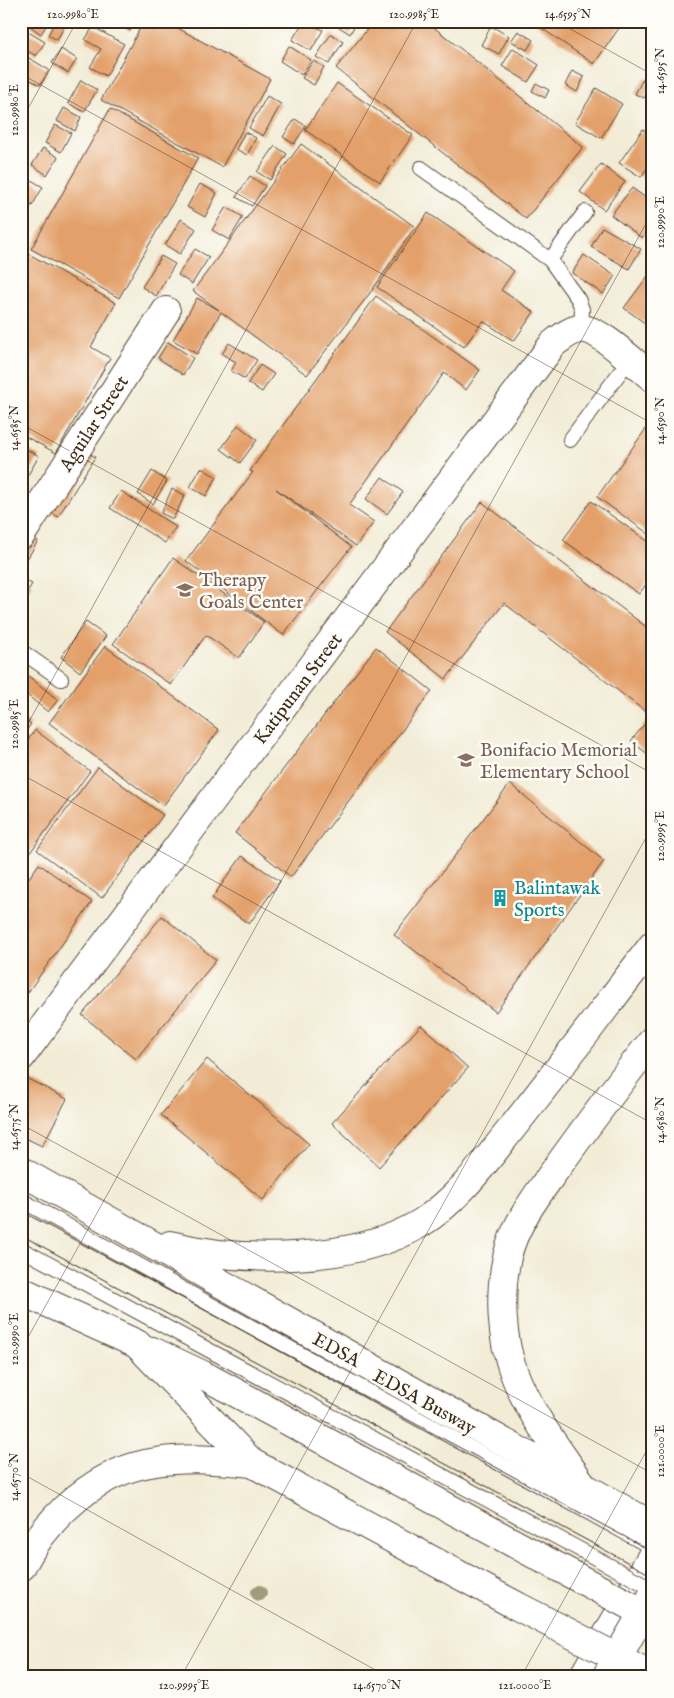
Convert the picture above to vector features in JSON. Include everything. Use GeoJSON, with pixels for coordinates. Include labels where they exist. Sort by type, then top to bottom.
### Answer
{"type":"FeatureCollection","features":[{"type":"Feature","properties":{"kind":"main road","name":"Aguilar Street"},"geometry":{"type":"LineString","coordinates":[[21,535],[166,311]]}},
{"type":"Feature","properties":{"kind":"main road"},"geometry":{"type":"LineString","coordinates":[[581,328],[595,331],[653,378]]}},
{"type":"Feature","properties":{"kind":"main road","name":"Katipunan Street"},"geometry":{"type":"LineString","coordinates":[[21,1057],[553,344],[565,335],[581,328]]}},
{"type":"Feature","properties":{"kind":"main road"},"geometry":{"type":"LineString","coordinates":[[137,1236],[192,1250],[230,1256],[284,1257],[363,1247],[391,1238],[420,1223],[442,1208],[476,1173],[653,945]]}},
{"type":"Feature","properties":{"kind":"main road"},"geometry":{"type":"LineString","coordinates":[[594,1501],[525,1399],[510,1360],[504,1306],[504,1283],[508,1255],[523,1219],[607,1097],[653,1040]]}},
{"type":"Feature","properties":{"kind":"main road","name":"EDSA"},"geometry":{"type":"LineString","coordinates":[[21,1171],[137,1236],[594,1501],[653,1526]]}},
{"type":"Feature","properties":{"kind":"main road"},"geometry":{"type":"LineString","coordinates":[[21,1291],[203,1375],[547,1546],[653,1618]]}},
{"type":"Feature","properties":{"kind":"main road"},"geometry":{"type":"LineString","coordinates":[[137,1344],[252,1463],[515,1605],[653,1676]]}},
{"type":"Feature","properties":{"kind":"main road"},"geometry":{"type":"LineString","coordinates":[[21,1567],[37,1540],[54,1520],[72,1502],[111,1476],[154,1462],[182,1459],[252,1463]]}},
{"type":"Feature","properties":{"kind":"main road"},"geometry":{"type":"LineString","coordinates":[[583,1677],[653,1554]]}},
{"type":"Feature","properties":{"kind":"main road"},"geometry":{"type":"LineString","coordinates":[[606,1677],[653,1595]]}},
{"type":"Feature","properties":{"kind":"lane"},"geometry":{"type":"LineString","coordinates":[[420,168],[550,260],[578,299],[582,309],[581,328]]}},
{"type":"Feature","properties":{"kind":"lane"},"geometry":{"type":"LineString","coordinates":[[550,260],[586,212]]}},
{"type":"Feature","properties":{"kind":"lane"},"geometry":{"type":"LineString","coordinates":[[570,440],[629,360]]}},
{"type":"Feature","properties":{"kind":"lane"},"geometry":{"type":"LineString","coordinates":[[21,651],[61,679]]}},
{"type":"Feature","properties":{"kind":"lane","name":"EDSA Busway"},"geometry":{"type":"LineString","coordinates":[[21,1200],[594,1501],[653,1548]]}},
{"type":"Feature","properties":{"kind":"lane"},"geometry":{"type":"LineString","coordinates":[[21,1249],[547,1546],[653,1589]]}},
{"type":"Feature","properties":{"kind":"building"},"geometry":{"type":"Polygon","coordinates":[[[23,21],[49,21],[41,34],[23,21]]]}},
{"type":"Feature","properties":{"kind":"building"},"geometry":{"type":"Polygon","coordinates":[[[55,21],[67,21],[57,40],[48,35],[55,21]]]}},
{"type":"Feature","properties":{"kind":"building"},"geometry":{"type":"Polygon","coordinates":[[[113,21],[136,21],[130,31],[113,21]]]}},
{"type":"Feature","properties":{"kind":"building"},"geometry":{"type":"Polygon","coordinates":[[[144,21],[165,21],[270,79],[222,167],[101,100],[144,21]]]}},
{"type":"Feature","properties":{"kind":"building"},"geometry":{"type":"Polygon","coordinates":[[[304,21],[323,30],[311,51],[292,40],[304,21]]]}},
{"type":"Feature","properties":{"kind":"building"},"geometry":{"type":"Polygon","coordinates":[[[334,21],[357,21],[350,34],[333,23],[334,21]]]}},
{"type":"Feature","properties":{"kind":"building"},"geometry":{"type":"Polygon","coordinates":[[[374,21],[426,21],[583,147],[526,219],[336,68],[374,21]]]}},
{"type":"Feature","properties":{"kind":"building"},"geometry":{"type":"Polygon","coordinates":[[[531,21],[624,21],[594,64],[531,21]]]}},
{"type":"Feature","properties":{"kind":"building"},"geometry":{"type":"Polygon","coordinates":[[[491,26],[509,36],[499,54],[481,45],[491,26]]]}},
{"type":"Feature","properties":{"kind":"building"},"geometry":{"type":"Polygon","coordinates":[[[93,27],[124,44],[106,76],[90,67],[101,49],[85,40],[93,27]]]}},
{"type":"Feature","properties":{"kind":"building"},"geometry":{"type":"Polygon","coordinates":[[[23,29],[45,42],[36,56],[21,47],[23,29]]]}},
{"type":"Feature","properties":{"kind":"building"},"geometry":{"type":"Polygon","coordinates":[[[518,31],[533,40],[527,50],[511,41],[518,31]]]}},
{"type":"Feature","properties":{"kind":"building"},"geometry":{"type":"Polygon","coordinates":[[[331,34],[343,42],[329,64],[316,57],[331,34]]]}},
{"type":"Feature","properties":{"kind":"building"},"geometry":{"type":"Polygon","coordinates":[[[289,46],[311,60],[302,75],[280,61],[289,46]]]}},
{"type":"Feature","properties":{"kind":"building"},"geometry":{"type":"Polygon","coordinates":[[[513,48],[539,65],[528,82],[502,66],[513,48]]]}},
{"type":"Feature","properties":{"kind":"building"},"geometry":{"type":"Polygon","coordinates":[[[61,49],[77,59],[68,73],[52,63],[61,49]]]}},
{"type":"Feature","properties":{"kind":"building"},"geometry":{"type":"Polygon","coordinates":[[[24,55],[49,70],[40,85],[21,75],[21,60],[24,55]]]}},
{"type":"Feature","properties":{"kind":"building"},"geometry":{"type":"Polygon","coordinates":[[[313,61],[324,67],[314,85],[302,78],[313,61]]]}},
{"type":"Feature","properties":{"kind":"building"},"geometry":{"type":"Polygon","coordinates":[[[572,71],[584,77],[577,92],[565,85],[572,71]]]}},
{"type":"Feature","properties":{"kind":"building"},"geometry":{"type":"Polygon","coordinates":[[[644,77],[653,82],[644,98],[635,94],[644,77]]]}},
{"type":"Feature","properties":{"kind":"building"},"geometry":{"type":"Polygon","coordinates":[[[81,80],[97,90],[84,112],[68,103],[81,80]]]}},
{"type":"Feature","properties":{"kind":"building"},"geometry":{"type":"Polygon","coordinates":[[[337,83],[413,135],[380,182],[305,130],[337,83]]]}},
{"type":"Feature","properties":{"kind":"building"},"geometry":{"type":"Polygon","coordinates":[[[536,83],[549,90],[545,98],[532,91],[536,83]]]}},
{"type":"Feature","properties":{"kind":"building"},"geometry":{"type":"Polygon","coordinates":[[[596,88],[622,104],[601,138],[575,123],[596,88]]]}},
{"type":"Feature","properties":{"kind":"building"},"geometry":{"type":"Polygon","coordinates":[[[267,96],[281,104],[263,136],[249,128],[267,96]]]}},
{"type":"Feature","properties":{"kind":"building"},"geometry":{"type":"Polygon","coordinates":[[[64,108],[81,117],[75,131],[57,121],[64,108]]]}},
{"type":"Feature","properties":{"kind":"building"},"geometry":{"type":"Polygon","coordinates":[[[110,109],[198,158],[119,298],[31,249],[110,109]]]}},
{"type":"Feature","properties":{"kind":"building"},"geometry":{"type":"Polygon","coordinates":[[[295,119],[306,126],[294,144],[283,137],[295,119]]]}},
{"type":"Feature","properties":{"kind":"building"},"geometry":{"type":"Polygon","coordinates":[[[55,125],[71,133],[61,152],[45,143],[55,125]]]}},
{"type":"Feature","properties":{"kind":"building"},"geometry":{"type":"Polygon","coordinates":[[[643,129],[653,136],[653,160],[641,177],[619,163],[643,129]]]}},
{"type":"Feature","properties":{"kind":"building"},"geometry":{"type":"Polygon","coordinates":[[[245,132],[256,138],[247,155],[236,149],[245,132]]]}},
{"type":"Feature","properties":{"kind":"building"},"geometry":{"type":"Polygon","coordinates":[[[301,144],[415,227],[373,289],[307,375],[221,312],[197,354],[173,340],[197,298],[219,310],[193,291],[301,144]]]}},
{"type":"Feature","properties":{"kind":"building"},"geometry":{"type":"Polygon","coordinates":[[[275,146],[287,154],[270,180],[257,172],[275,146]]]}},
{"type":"Feature","properties":{"kind":"building"},"geometry":{"type":"Polygon","coordinates":[[[43,148],[58,157],[47,175],[32,165],[43,148]]]}},
{"type":"Feature","properties":{"kind":"building"},"geometry":{"type":"Polygon","coordinates":[[[601,164],[625,182],[604,210],[580,192],[601,164]]]}},
{"type":"Feature","properties":{"kind":"building"},"geometry":{"type":"Polygon","coordinates":[[[250,176],[265,186],[252,206],[236,197],[250,176]]]}},
{"type":"Feature","properties":{"kind":"building"},"geometry":{"type":"Polygon","coordinates":[[[26,177],[43,187],[32,206],[21,200],[21,186],[26,177]]]}},
{"type":"Feature","properties":{"kind":"building"},"geometry":{"type":"Polygon","coordinates":[[[200,184],[217,193],[205,217],[187,207],[200,184]]]}},
{"type":"Feature","properties":{"kind":"building"},"geometry":{"type":"Polygon","coordinates":[[[632,188],[653,203],[653,223],[642,238],[611,215],[632,188]]]}},
{"type":"Feature","properties":{"kind":"building"},"geometry":{"type":"Polygon","coordinates":[[[21,207],[28,210],[21,222],[21,207]]]}},
{"type":"Feature","properties":{"kind":"building"},"geometry":{"type":"Polygon","coordinates":[[[226,207],[243,217],[229,240],[212,230],[226,207]]]}},
{"type":"Feature","properties":{"kind":"building"},"geometry":{"type":"Polygon","coordinates":[[[428,213],[514,271],[501,290],[534,312],[514,341],[483,321],[464,347],[377,287],[428,213]]]}},
{"type":"Feature","properties":{"kind":"building"},"geometry":{"type":"Polygon","coordinates":[[[181,219],[196,229],[180,254],[165,245],[181,219]]]}},
{"type":"Feature","properties":{"kind":"building"},"geometry":{"type":"Polygon","coordinates":[[[602,227],[641,249],[629,269],[591,247],[602,227]]]}},
{"type":"Feature","properties":{"kind":"building"},"geometry":{"type":"Polygon","coordinates":[[[195,249],[209,257],[192,284],[178,275],[195,249]]]}},
{"type":"Feature","properties":{"kind":"building"},"geometry":{"type":"Polygon","coordinates":[[[29,254],[116,303],[91,347],[110,358],[56,453],[21,434],[21,269],[29,254]]]}},
{"type":"Feature","properties":{"kind":"building"},"geometry":{"type":"Polygon","coordinates":[[[584,255],[615,276],[603,294],[572,273],[584,255]]]}},
{"type":"Feature","properties":{"kind":"building"},"geometry":{"type":"Polygon","coordinates":[[[161,256],[175,264],[156,296],[142,287],[161,256]]]}},
{"type":"Feature","properties":{"kind":"building"},"geometry":{"type":"Polygon","coordinates":[[[653,269],[653,329],[624,308],[653,269]]]}},
{"type":"Feature","properties":{"kind":"building"},"geometry":{"type":"Polygon","coordinates":[[[376,296],[480,370],[466,390],[444,373],[349,505],[374,522],[356,546],[276,489],[351,547],[283,635],[186,561],[253,472],[250,471],[376,296]]]}},
{"type":"Feature","properties":{"kind":"building"},"geometry":{"type":"Polygon","coordinates":[[[168,342],[193,358],[183,375],[158,358],[168,342]]]}},
{"type":"Feature","properties":{"kind":"building"},"geometry":{"type":"Polygon","coordinates":[[[229,343],[257,360],[245,379],[231,371],[236,362],[222,354],[229,343]]]}},
{"type":"Feature","properties":{"kind":"building"},"geometry":{"type":"Polygon","coordinates":[[[260,365],[274,374],[262,392],[248,383],[260,365]]]}},
{"type":"Feature","properties":{"kind":"building"},"geometry":{"type":"Polygon","coordinates":[[[653,419],[653,537],[597,497],[653,419]]]}},
{"type":"Feature","properties":{"kind":"building"},"geometry":{"type":"Polygon","coordinates":[[[238,425],[257,440],[240,463],[221,449],[238,425]]]}},
{"type":"Feature","properties":{"kind":"building"},"geometry":{"type":"Polygon","coordinates":[[[21,446],[39,456],[21,487],[21,446]]]}},
{"type":"Feature","properties":{"kind":"building"},"geometry":{"type":"Polygon","coordinates":[[[80,447],[95,457],[58,517],[43,507],[80,447]]]}},
{"type":"Feature","properties":{"kind":"building"},"geometry":{"type":"Polygon","coordinates":[[[201,468],[217,477],[206,496],[190,487],[201,468]]]}},
{"type":"Feature","properties":{"kind":"building"},"geometry":{"type":"Polygon","coordinates":[[[152,471],[167,481],[153,504],[138,494],[152,471]]]}},
{"type":"Feature","properties":{"kind":"building"},"geometry":{"type":"Polygon","coordinates":[[[382,477],[403,492],[387,514],[366,499],[382,477]]]}},
{"type":"Feature","properties":{"kind":"building"},"geometry":{"type":"Polygon","coordinates":[[[172,489],[185,495],[173,519],[161,513],[172,489]]]}},
{"type":"Feature","properties":{"kind":"building"},"geometry":{"type":"Polygon","coordinates":[[[121,491],[176,527],[165,543],[110,508],[121,491]]]}},
{"type":"Feature","properties":{"kind":"building"},"geometry":{"type":"Polygon","coordinates":[[[591,501],[653,545],[653,575],[639,594],[563,540],[591,501]]]}},
{"type":"Feature","properties":{"kind":"building"},"geometry":{"type":"Polygon","coordinates":[[[482,502],[653,632],[653,758],[631,741],[651,716],[504,603],[446,679],[385,632],[482,502]]]}},
{"type":"Feature","properties":{"kind":"building"},"geometry":{"type":"Polygon","coordinates":[[[26,533],[38,541],[21,569],[21,541],[26,533]]]}},
{"type":"Feature","properties":{"kind":"building","name":"Therapy Goals Center"},"geometry":{"type":"Polygon","coordinates":[[[173,558],[264,622],[239,658],[206,635],[171,685],[113,644],[173,558]]]}},
{"type":"Feature","properties":{"kind":"building"},"geometry":{"type":"Polygon","coordinates":[[[21,578],[32,584],[21,602],[21,578]]]}},
{"type":"Feature","properties":{"kind":"building"},"geometry":{"type":"Polygon","coordinates":[[[86,622],[106,636],[80,672],[61,657],[86,622]]]}},
{"type":"Feature","properties":{"kind":"building"},"geometry":{"type":"Polygon","coordinates":[[[105,646],[219,730],[163,806],[49,723],[105,646]]]}},
{"type":"Feature","properties":{"kind":"building"},"geometry":{"type":"Polygon","coordinates":[[[376,647],[432,691],[291,877],[235,833],[376,647]]]}},
{"type":"Feature","properties":{"kind":"building"},"geometry":{"type":"Polygon","coordinates":[[[21,670],[58,700],[48,712],[21,690],[21,670]]]}},
{"type":"Feature","properties":{"kind":"building"},"geometry":{"type":"Polygon","coordinates":[[[21,716],[31,724],[21,738],[21,716]]]}},
{"type":"Feature","properties":{"kind":"building"},"geometry":{"type":"Polygon","coordinates":[[[35,730],[90,771],[29,854],[21,848],[21,749],[35,730]]]}},
{"type":"Feature","properties":{"kind":"building"},"geometry":{"type":"Polygon","coordinates":[[[98,767],[163,815],[102,898],[37,850],[98,767]]]}},
{"type":"Feature","properties":{"kind":"building","name":"Balintawak Sports"},"geometry":{"type":"Polygon","coordinates":[[[510,784],[604,861],[496,1012],[394,935],[510,784]]]}},
{"type":"Feature","properties":{"kind":"building"},"geometry":{"type":"Polygon","coordinates":[[[242,856],[280,881],[249,924],[212,898],[242,856]]]}},
{"type":"Feature","properties":{"kind":"building"},"geometry":{"type":"Polygon","coordinates":[[[39,864],[92,902],[21,1002],[21,889],[39,864]]]}},
{"type":"Feature","properties":{"kind":"building"},"geometry":{"type":"Polygon","coordinates":[[[162,916],[216,960],[136,1059],[82,1015],[162,916]]]}},
{"type":"Feature","properties":{"kind":"building"},"geometry":{"type":"Polygon","coordinates":[[[421,1025],[468,1068],[379,1167],[332,1123],[421,1025]]]}},
{"type":"Feature","properties":{"kind":"building"},"geometry":{"type":"Polygon","coordinates":[[[207,1059],[309,1144],[263,1200],[161,1115],[207,1059]]]}},
{"type":"Feature","properties":{"kind":"building"},"geometry":{"type":"Polygon","coordinates":[[[24,1077],[67,1099],[42,1146],[21,1136],[21,1082],[24,1077]]]}},
{"type":"Feature","properties":{"kind":"tram line"},"geometry":{"type":"LineString","coordinates":[[21,1211],[653,1552]]}},
{"type":"Feature","properties":{"kind":"tram line"},"geometry":{"type":"LineString","coordinates":[[21,1235],[653,1576]]}},
{"type":"Feature","properties":{"kind":"place","name":"Therapy Goals Center"},"geometry":{"type":"Point","coordinates":[185,590]}},
{"type":"Feature","properties":{"kind":"place","name":"Bonifacio Memorial Elementary School"},"geometry":{"type":"Point","coordinates":[466,760]}},
{"type":"Feature","properties":{"kind":"place","name":"Balintawak Sports"},"geometry":{"type":"Point","coordinates":[500,898]}}]}
